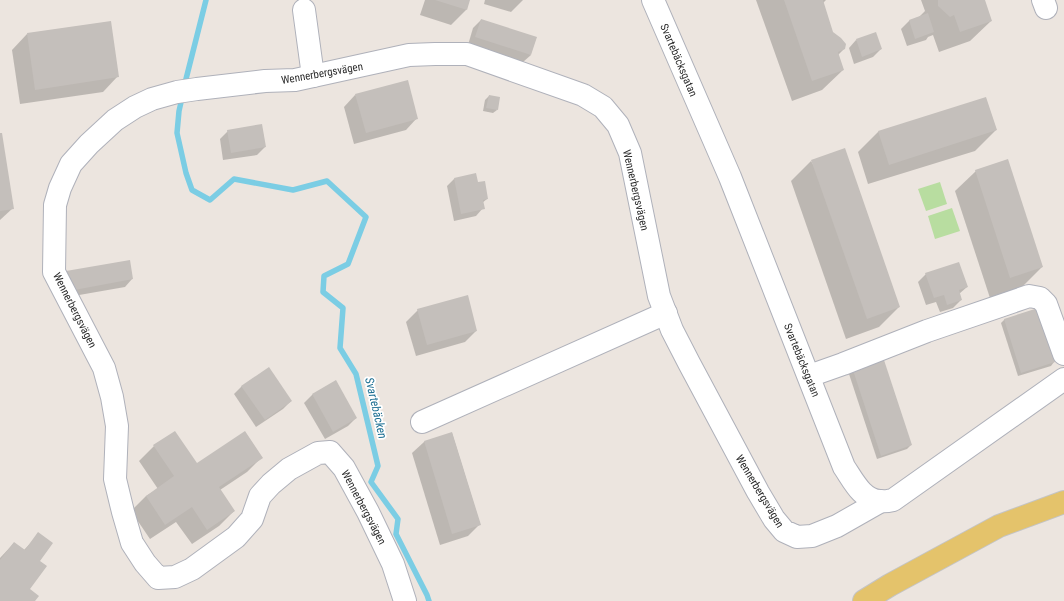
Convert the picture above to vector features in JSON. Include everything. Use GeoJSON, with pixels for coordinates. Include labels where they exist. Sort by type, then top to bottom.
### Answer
{"type":"FeatureCollection","features":[{"type":"Feature","properties":{"kind":"main road"},"geometry":{"type":"LineString","coordinates":[[864,601],[890,585],[999,526],[1064,502]]}},
{"type":"Feature","properties":{"kind":"street","name":"Svartebäcksgatan"},"geometry":{"type":"LineString","coordinates":[[653,0],[730,177],[844,467],[859,489],[872,499],[881,501]]}},
{"type":"Feature","properties":{"kind":"street"},"geometry":{"type":"LineString","coordinates":[[304,10],[313,76]]}},
{"type":"Feature","properties":{"kind":"street","name":"Wennerbergsvägen"},"geometry":{"type":"LineString","coordinates":[[405,601],[393,564],[368,512],[344,468],[330,452],[318,453],[289,469],[271,484],[260,496],[252,519],[236,537],[192,569],[175,577],[158,578],[145,563],[132,542],[115,479],[117,426],[112,397],[104,368],[54,272],[55,205],[60,188],[71,164],[89,144],[115,120],[135,107],[152,99],[177,92],[265,81],[295,80],[409,55],[435,54],[467,54],[583,95],[603,107],[618,125],[630,153],[659,296],[672,330],[688,363],[774,519],[784,531],[796,537],[812,536],[837,526],[881,501]]}},
{"type":"Feature","properties":{"kind":"street"},"geometry":{"type":"LineString","coordinates":[[809,376],[927,331],[1029,296],[1040,298],[1046,304],[1064,354]]}},
{"type":"Feature","properties":{"kind":"street"},"geometry":{"type":"LineString","coordinates":[[422,422],[666,313]]}},
{"type":"Feature","properties":{"kind":"street"},"geometry":{"type":"LineString","coordinates":[[881,501],[893,500],[906,493],[1064,379]]}},
{"type":"Feature","properties":{"kind":"green space"},"geometry":{"type":"Polygon","coordinates":[[[940,182],[947,204],[926,211],[918,189],[940,182]]]}},
{"type":"Feature","properties":{"kind":"green space"},"geometry":{"type":"Polygon","coordinates":[[[952,208],[960,231],[935,239],[928,216],[952,208]]]}},
{"type":"Feature","properties":{"kind":"building"},"geometry":{"type":"Polygon","coordinates":[[[435,0],[470,0],[467,10],[435,0]]]}},
{"type":"Feature","properties":{"kind":"building"},"geometry":{"type":"Polygon","coordinates":[[[784,0],[823,0],[833,32],[846,44],[845,49],[838,52],[844,70],[812,81],[784,0]]]}},
{"type":"Feature","properties":{"kind":"building"},"geometry":{"type":"Polygon","coordinates":[[[938,0],[985,0],[992,21],[960,32],[954,15],[950,17],[938,6],[938,0]]]}},
{"type":"Feature","properties":{"kind":"building"},"geometry":{"type":"Polygon","coordinates":[[[928,13],[934,32],[915,39],[909,20],[928,13]]]}},
{"type":"Feature","properties":{"kind":"building"},"geometry":{"type":"Polygon","coordinates":[[[481,19],[537,37],[531,55],[475,37],[481,19]]]}},
{"type":"Feature","properties":{"kind":"building"},"geometry":{"type":"Polygon","coordinates":[[[111,21],[119,77],[35,90],[27,33],[111,21]]]}},
{"type":"Feature","properties":{"kind":"building"},"geometry":{"type":"Polygon","coordinates":[[[876,32],[882,49],[862,57],[856,39],[876,32]]]}},
{"type":"Feature","properties":{"kind":"building"},"geometry":{"type":"Polygon","coordinates":[[[408,80],[418,119],[366,133],[355,94],[408,80]]]}},
{"type":"Feature","properties":{"kind":"building"},"geometry":{"type":"Polygon","coordinates":[[[489,95],[500,97],[498,110],[486,108],[489,95]]]}},
{"type":"Feature","properties":{"kind":"building"},"geometry":{"type":"Polygon","coordinates":[[[986,97],[997,130],[889,165],[878,131],[986,97]]]}},
{"type":"Feature","properties":{"kind":"building"},"geometry":{"type":"Polygon","coordinates":[[[262,124],[266,147],[231,153],[227,130],[262,124]]]}},
{"type":"Feature","properties":{"kind":"building"},"geometry":{"type":"Polygon","coordinates":[[[0,133],[2,133],[14,209],[0,211],[0,133]]]}},
{"type":"Feature","properties":{"kind":"building"},"geometry":{"type":"Polygon","coordinates":[[[845,148],[900,307],[867,319],[811,160],[845,148]]]}},
{"type":"Feature","properties":{"kind":"building"},"geometry":{"type":"Polygon","coordinates":[[[1008,159],[1043,267],[1010,278],[975,170],[1008,159]]]}},
{"type":"Feature","properties":{"kind":"building"},"geometry":{"type":"Polygon","coordinates":[[[476,173],[478,182],[485,181],[488,199],[483,200],[485,209],[461,214],[454,178],[476,173]]]}},
{"type":"Feature","properties":{"kind":"building"},"geometry":{"type":"Polygon","coordinates":[[[130,260],[133,279],[69,291],[66,271],[130,260]]]}},
{"type":"Feature","properties":{"kind":"building"},"geometry":{"type":"Polygon","coordinates":[[[959,262],[968,287],[959,290],[962,300],[947,305],[944,295],[934,298],[925,273],[959,262]]]}},
{"type":"Feature","properties":{"kind":"building"},"geometry":{"type":"Polygon","coordinates":[[[468,295],[477,331],[427,345],[417,309],[468,295]]]}},
{"type":"Feature","properties":{"kind":"building"},"geometry":{"type":"Polygon","coordinates":[[[1038,308],[1055,362],[1021,373],[1004,319],[1038,308]]]}},
{"type":"Feature","properties":{"kind":"building"},"geometry":{"type":"Polygon","coordinates":[[[884,360],[912,445],[881,456],[853,370],[884,360]]]}},
{"type":"Feature","properties":{"kind":"building"},"geometry":{"type":"Polygon","coordinates":[[[269,367],[292,401],[265,420],[241,386],[269,367]]]}},
{"type":"Feature","properties":{"kind":"building"},"geometry":{"type":"Polygon","coordinates":[[[336,380],[357,418],[333,432],[312,394],[336,380]]]}},
{"type":"Feature","properties":{"kind":"building"},"geometry":{"type":"Polygon","coordinates":[[[175,431],[197,463],[245,431],[263,458],[219,487],[235,511],[207,530],[192,507],[165,525],[146,496],[174,476],[153,445],[175,431]]]}},
{"type":"Feature","properties":{"kind":"building"},"geometry":{"type":"Polygon","coordinates":[[[452,432],[481,525],[452,534],[424,441],[452,432]]]}},
{"type":"Feature","properties":{"kind":"building"},"geometry":{"type":"Polygon","coordinates":[[[38,532],[53,543],[40,561],[47,566],[30,589],[39,596],[35,601],[0,601],[0,560],[14,542],[25,550],[38,532]]]}},
{"type":"Feature","properties":{"kind":"waterway","name":"Svartebäcken"},"geometry":{"type":"LineString","coordinates":[[186,79],[206,0]]}},
{"type":"Feature","properties":{"kind":"waterway","name":"Svartebäcken"},"geometry":{"type":"LineString","coordinates":[[182,98],[177,133],[186,173],[192,190],[210,200],[234,179],[293,190],[327,181],[366,217],[348,264],[324,276],[323,292],[343,308],[340,348],[356,374],[378,466],[371,482],[398,519],[396,534],[429,601]]}}]}
